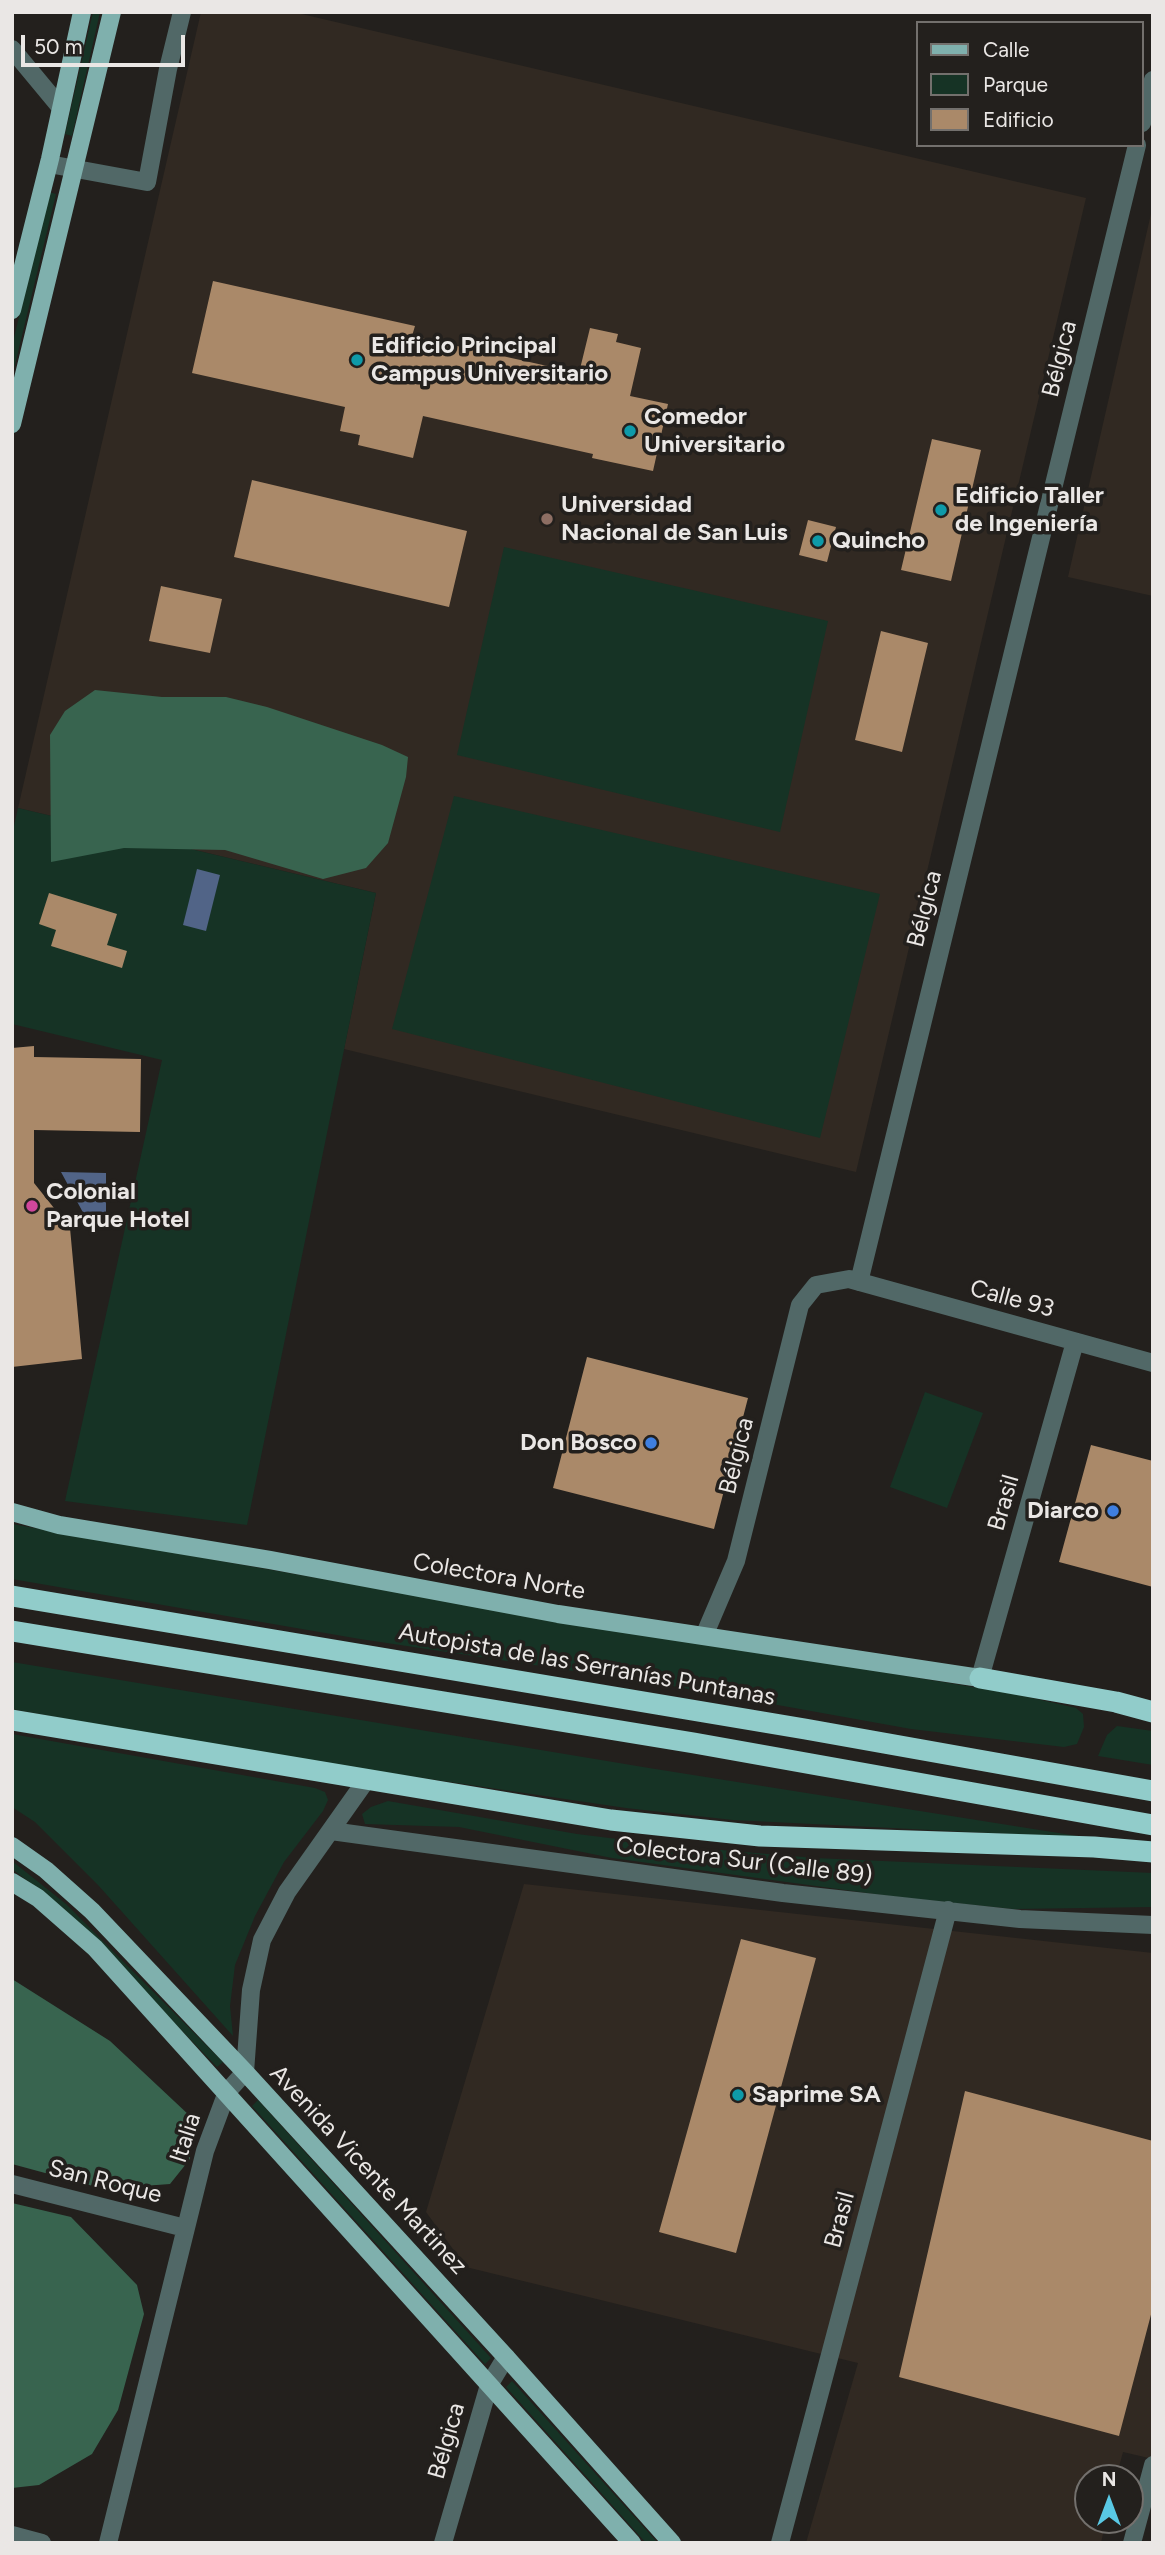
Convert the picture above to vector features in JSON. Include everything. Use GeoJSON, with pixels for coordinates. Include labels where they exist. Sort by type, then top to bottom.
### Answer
{"type":"FeatureCollection","features":[{"type":"Feature","properties":{"kind":"highway","name":"Autopista de las Serranías Puntanas"},"geometry":{"type":"LineString","coordinates":[[12,1596],[806,1728],[1153,1791]]}},
{"type":"Feature","properties":{"kind":"highway"},"geometry":{"type":"LineString","coordinates":[[12,1631],[707,1745],[1153,1825]]}},
{"type":"Feature","properties":{"kind":"highway"},"geometry":{"type":"LineString","coordinates":[[980,1678],[1116,1702],[1153,1712]]}},
{"type":"Feature","properties":{"kind":"highway"},"geometry":{"type":"LineString","coordinates":[[12,1720],[611,1820],[760,1836],[1094,1847],[1153,1852]]}},
{"type":"Feature","properties":{"kind":"main road"},"geometry":{"type":"LineString","coordinates":[[12,310],[49,164],[82,12]]}},
{"type":"Feature","properties":{"kind":"main road"},"geometry":{"type":"LineString","coordinates":[[12,424],[112,12]]}},
{"type":"Feature","properties":{"kind":"main road","name":"Colectora Norte"},"geometry":{"type":"LineString","coordinates":[[12,1512],[59,1525],[270,1560],[558,1614],[980,1678]]}},
{"type":"Feature","properties":{"kind":"main road","name":"Avenida Vicente Martinez"},"geometry":{"type":"LineString","coordinates":[[12,1846],[46,1870],[92,1911],[245,2072],[672,2543]]}},
{"type":"Feature","properties":{"kind":"main road","name":"Avenida Vicente Martinez"},"geometry":{"type":"LineString","coordinates":[[12,1882],[38,1898],[95,1948],[632,2543]]}},
{"type":"Feature","properties":{"kind":"street"},"geometry":{"type":"LineString","coordinates":[[49,164],[147,183],[168,69],[182,12]]}},
{"type":"Feature","properties":{"kind":"street"},"geometry":{"type":"LineString","coordinates":[[12,49],[61,108]]}},
{"type":"Feature","properties":{"kind":"street"},"geometry":{"type":"LineString","coordinates":[[1144,115],[1153,80]]}},
{"type":"Feature","properties":{"kind":"street","name":"Bélgica"},"geometry":{"type":"LineString","coordinates":[[704,1636],[736,1561],[800,1305],[816,1285],[849,1279],[859,1282],[1137,147]]}},
{"type":"Feature","properties":{"kind":"street","name":"Calle 93"},"geometry":{"type":"LineString","coordinates":[[859,1282],[1153,1363]]}},
{"type":"Feature","properties":{"kind":"street","name":"Brasil"},"geometry":{"type":"LineString","coordinates":[[980,1678],[1075,1342]]}},
{"type":"Feature","properties":{"kind":"street"},"geometry":{"type":"LineString","coordinates":[[245,2072],[251,1990],[262,1940],[287,1892],[367,1779]]}},
{"type":"Feature","properties":{"kind":"street","name":"Colectora Sur (Calle 89)"},"geometry":{"type":"LineString","coordinates":[[331,1831],[783,1893],[1020,1919],[1153,1925]]}},
{"type":"Feature","properties":{"kind":"street","name":"Brasil"},"geometry":{"type":"LineString","coordinates":[[780,2543],[948,1910]]}},
{"type":"Feature","properties":{"kind":"street","name":"Italia"},"geometry":{"type":"LineString","coordinates":[[108,2543],[205,2151],[227,2092],[245,2072]]}},
{"type":"Feature","properties":{"kind":"street","name":"San Roque"},"geometry":{"type":"LineString","coordinates":[[12,2185],[185,2228]]}},
{"type":"Feature","properties":{"kind":"street","name":"Bélgica"},"geometry":{"type":"LineString","coordinates":[[443,2543],[489,2385],[506,2357]]}},
{"type":"Feature","properties":{"kind":"street"},"geometry":{"type":"LineString","coordinates":[[1132,2543],[1153,2465]]}},
{"type":"Feature","properties":{"kind":"street"},"geometry":{"type":"LineString","coordinates":[[12,2535],[42,2543]]}},
{"type":"Feature","properties":{"kind":"shaded area","name":"Universidad Nacional de San Luis"},"geometry":{"type":"Polygon","coordinates":[[[201,12],[293,12],[1086,198],[856,1172],[344,1049],[376,893],[18,808],[201,12]]]}},
{"type":"Feature","properties":{"kind":"shaded area"},"geometry":{"type":"Polygon","coordinates":[[[1153,205],[1153,596],[1068,577],[1153,205]]]}},
{"type":"Feature","properties":{"kind":"shaded area"},"geometry":{"type":"Polygon","coordinates":[[[524,1884],[1153,1953],[1153,2459],[1123,2452],[1120,2464],[1074,2464],[1074,2534],[1103,2534],[1101,2543],[806,2543],[858,2363],[466,2267],[426,2212],[524,1884]]]}},
{"type":"Feature","properties":{"kind":"green space"},"geometry":{"type":"Polygon","coordinates":[[[93,12],[100,12],[72,136],[65,134],[93,12]]]}},
{"type":"Feature","properties":{"kind":"green space"},"geometry":{"type":"Polygon","coordinates":[[[49,192],[56,194],[12,377],[12,346],[49,192]]]}},
{"type":"Feature","properties":{"kind":"green space"},"geometry":{"type":"Polygon","coordinates":[[[504,547],[828,621],[780,832],[457,755],[504,547]]]}},
{"type":"Feature","properties":{"kind":"green space"},"geometry":{"type":"Polygon","coordinates":[[[95,690],[162,697],[226,697],[267,707],[382,745],[408,757],[406,777],[388,843],[366,868],[323,879],[225,850],[124,848],[51,862],[50,735],[65,711],[95,690]]]}},
{"type":"Feature","properties":{"kind":"green space"},"geometry":{"type":"Polygon","coordinates":[[[454,796],[880,894],[820,1138],[392,1029],[454,796]]]}},
{"type":"Feature","properties":{"kind":"green space"},"geometry":{"type":"Polygon","coordinates":[[[18,808],[376,893],[247,1525],[65,1501],[162,1060],[12,1024],[12,835],[18,808]]]}},
{"type":"Feature","properties":{"kind":"green space"},"geometry":{"type":"Polygon","coordinates":[[[925,1392],[983,1413],[947,1508],[890,1487],[925,1392]]]}},
{"type":"Feature","properties":{"kind":"green space"},"geometry":{"type":"Polygon","coordinates":[[[12,1524],[334,1581],[1015,1694],[1076,1708],[1083,1714],[1084,1727],[1077,1744],[1064,1747],[911,1729],[661,1684],[360,1639],[12,1579],[12,1524]]]}},
{"type":"Feature","properties":{"kind":"green space"},"geometry":{"type":"Polygon","coordinates":[[[12,1662],[1090,1838],[733,1820],[626,1808],[254,1753],[12,1709],[12,1662]]]}},
{"type":"Feature","properties":{"kind":"green space"},"geometry":{"type":"Polygon","coordinates":[[[1117,1726],[1153,1731],[1153,1765],[1098,1756],[1107,1735],[1117,1726]]]}},
{"type":"Feature","properties":{"kind":"green space"},"geometry":{"type":"Polygon","coordinates":[[[12,1734],[315,1788],[325,1792],[328,1800],[323,1811],[284,1862],[255,1916],[235,1965],[230,2006],[233,2036],[98,1885],[35,1822],[12,1807],[12,1734]]]}},
{"type":"Feature","properties":{"kind":"green space"},"geometry":{"type":"Polygon","coordinates":[[[388,1801],[577,1834],[674,1846],[815,1858],[1153,1873],[1153,1907],[1013,1909],[896,1897],[612,1858],[459,1827],[365,1824],[362,1814],[371,1807],[388,1801]]]}},
{"type":"Feature","properties":{"kind":"green space"},"geometry":{"type":"Polygon","coordinates":[[[12,1861],[66,1904],[223,2062],[217,2067],[62,1907],[12,1869],[12,1861]]]}},
{"type":"Feature","properties":{"kind":"green space"},"geometry":{"type":"Polygon","coordinates":[[[12,1979],[110,2041],[190,2116],[190,2159],[170,2184],[104,2189],[12,2164],[12,1979]]]}},
{"type":"Feature","properties":{"kind":"green space"},"geometry":{"type":"Polygon","coordinates":[[[258,2100],[491,2358],[485,2364],[252,2106],[258,2100]]]}},
{"type":"Feature","properties":{"kind":"green space"},"geometry":{"type":"Polygon","coordinates":[[[12,2203],[71,2217],[137,2285],[144,2314],[118,2410],[92,2454],[39,2485],[12,2488],[12,2203]]]}},
{"type":"Feature","properties":{"kind":"green space"},"geometry":{"type":"Polygon","coordinates":[[[512,2381],[658,2543],[646,2543],[506,2387],[512,2381]]]}},
{"type":"Feature","properties":{"kind":"water"},"geometry":{"type":"Polygon","coordinates":[[[197,869],[220,875],[206,931],[183,925],[197,869]]]}},
{"type":"Feature","properties":{"kind":"water"},"geometry":{"type":"Polygon","coordinates":[[[61,1172],[106,1173],[106,1218],[86,1218],[61,1172]]]}},
{"type":"Feature","properties":{"kind":"building","name":"Edificio Principal Campus Universitario"},"geometry":{"type":"Polygon","coordinates":[[[213,281],[415,326],[412,336],[579,373],[590,328],[618,334],[616,342],[641,348],[630,396],[668,404],[653,471],[592,458],[593,454],[423,416],[413,458],[358,445],[360,435],[340,431],[345,407],[192,373],[213,281]]]}},
{"type":"Feature","properties":{"kind":"building","name":"Edificio Taller de Ingeniería"},"geometry":{"type":"Polygon","coordinates":[[[932,439],[981,450],[951,581],[901,570],[932,439]]]}},
{"type":"Feature","properties":{"kind":"building"},"geometry":{"type":"Polygon","coordinates":[[[252,480],[467,531],[449,607],[234,557],[252,480]]]}},
{"type":"Feature","properties":{"kind":"building","name":"Quincho"},"geometry":{"type":"Polygon","coordinates":[[[808,520],[836,527],[827,562],[799,555],[808,520]]]}},
{"type":"Feature","properties":{"kind":"building"},"geometry":{"type":"Polygon","coordinates":[[[161,586],[222,599],[210,653],[149,641],[161,586]]]}},
{"type":"Feature","properties":{"kind":"building"},"geometry":{"type":"Polygon","coordinates":[[[881,631],[928,643],[902,752],[855,740],[881,631]]]}},
{"type":"Feature","properties":{"kind":"building"},"geometry":{"type":"Polygon","coordinates":[[[49,893],[117,914],[107,945],[127,951],[122,968],[51,946],[56,930],[39,924],[49,893]]]}},
{"type":"Feature","properties":{"kind":"building","name":"Colonial Parque Hotel"},"geometry":{"type":"Polygon","coordinates":[[[34,1046],[34,1057],[141,1059],[140,1132],[34,1130],[34,1183],[70,1228],[82,1359],[12,1367],[12,1048],[34,1046]]]}},
{"type":"Feature","properties":{"kind":"building","name":"Don Bosco"},"geometry":{"type":"Polygon","coordinates":[[[587,1357],[748,1398],[714,1529],[553,1488],[587,1357]]]}},
{"type":"Feature","properties":{"kind":"building","name":"Diarco"},"geometry":{"type":"Polygon","coordinates":[[[1091,1445],[1153,1461],[1153,1587],[1059,1562],[1091,1445]]]}},
{"type":"Feature","properties":{"kind":"building","name":"Saprime SA"},"geometry":{"type":"Polygon","coordinates":[[[741,1939],[816,1958],[736,2253],[659,2232],[741,1939]]]}},
{"type":"Feature","properties":{"kind":"building"},"geometry":{"type":"Polygon","coordinates":[[[965,2091],[1153,2141],[1153,2307],[1119,2436],[899,2377],[965,2091]]]}},
{"type":"Feature","properties":{"kind":"place","name":"Edificio Principal Campus Universitario"},"geometry":{"type":"Point","coordinates":[357,360]}},
{"type":"Feature","properties":{"kind":"place","name":"Comedor Universitario"},"geometry":{"type":"Point","coordinates":[630,431]}},
{"type":"Feature","properties":{"kind":"place","name":"Edificio Taller de Ingeniería"},"geometry":{"type":"Point","coordinates":[941,510]}},
{"type":"Feature","properties":{"kind":"place","name":"Universidad Nacional de San Luis"},"geometry":{"type":"Point","coordinates":[547,519]}},
{"type":"Feature","properties":{"kind":"place","name":"Quincho"},"geometry":{"type":"Point","coordinates":[818,541]}},
{"type":"Feature","properties":{"kind":"place","name":"Colonial Parque Hotel"},"geometry":{"type":"Point","coordinates":[32,1206]}},
{"type":"Feature","properties":{"kind":"place","name":"Don Bosco"},"geometry":{"type":"Point","coordinates":[651,1443]}},
{"type":"Feature","properties":{"kind":"place","name":"Diarco"},"geometry":{"type":"Point","coordinates":[1113,1511]}},
{"type":"Feature","properties":{"kind":"place","name":"Saprime SA"},"geometry":{"type":"Point","coordinates":[738,2095]}}]}
